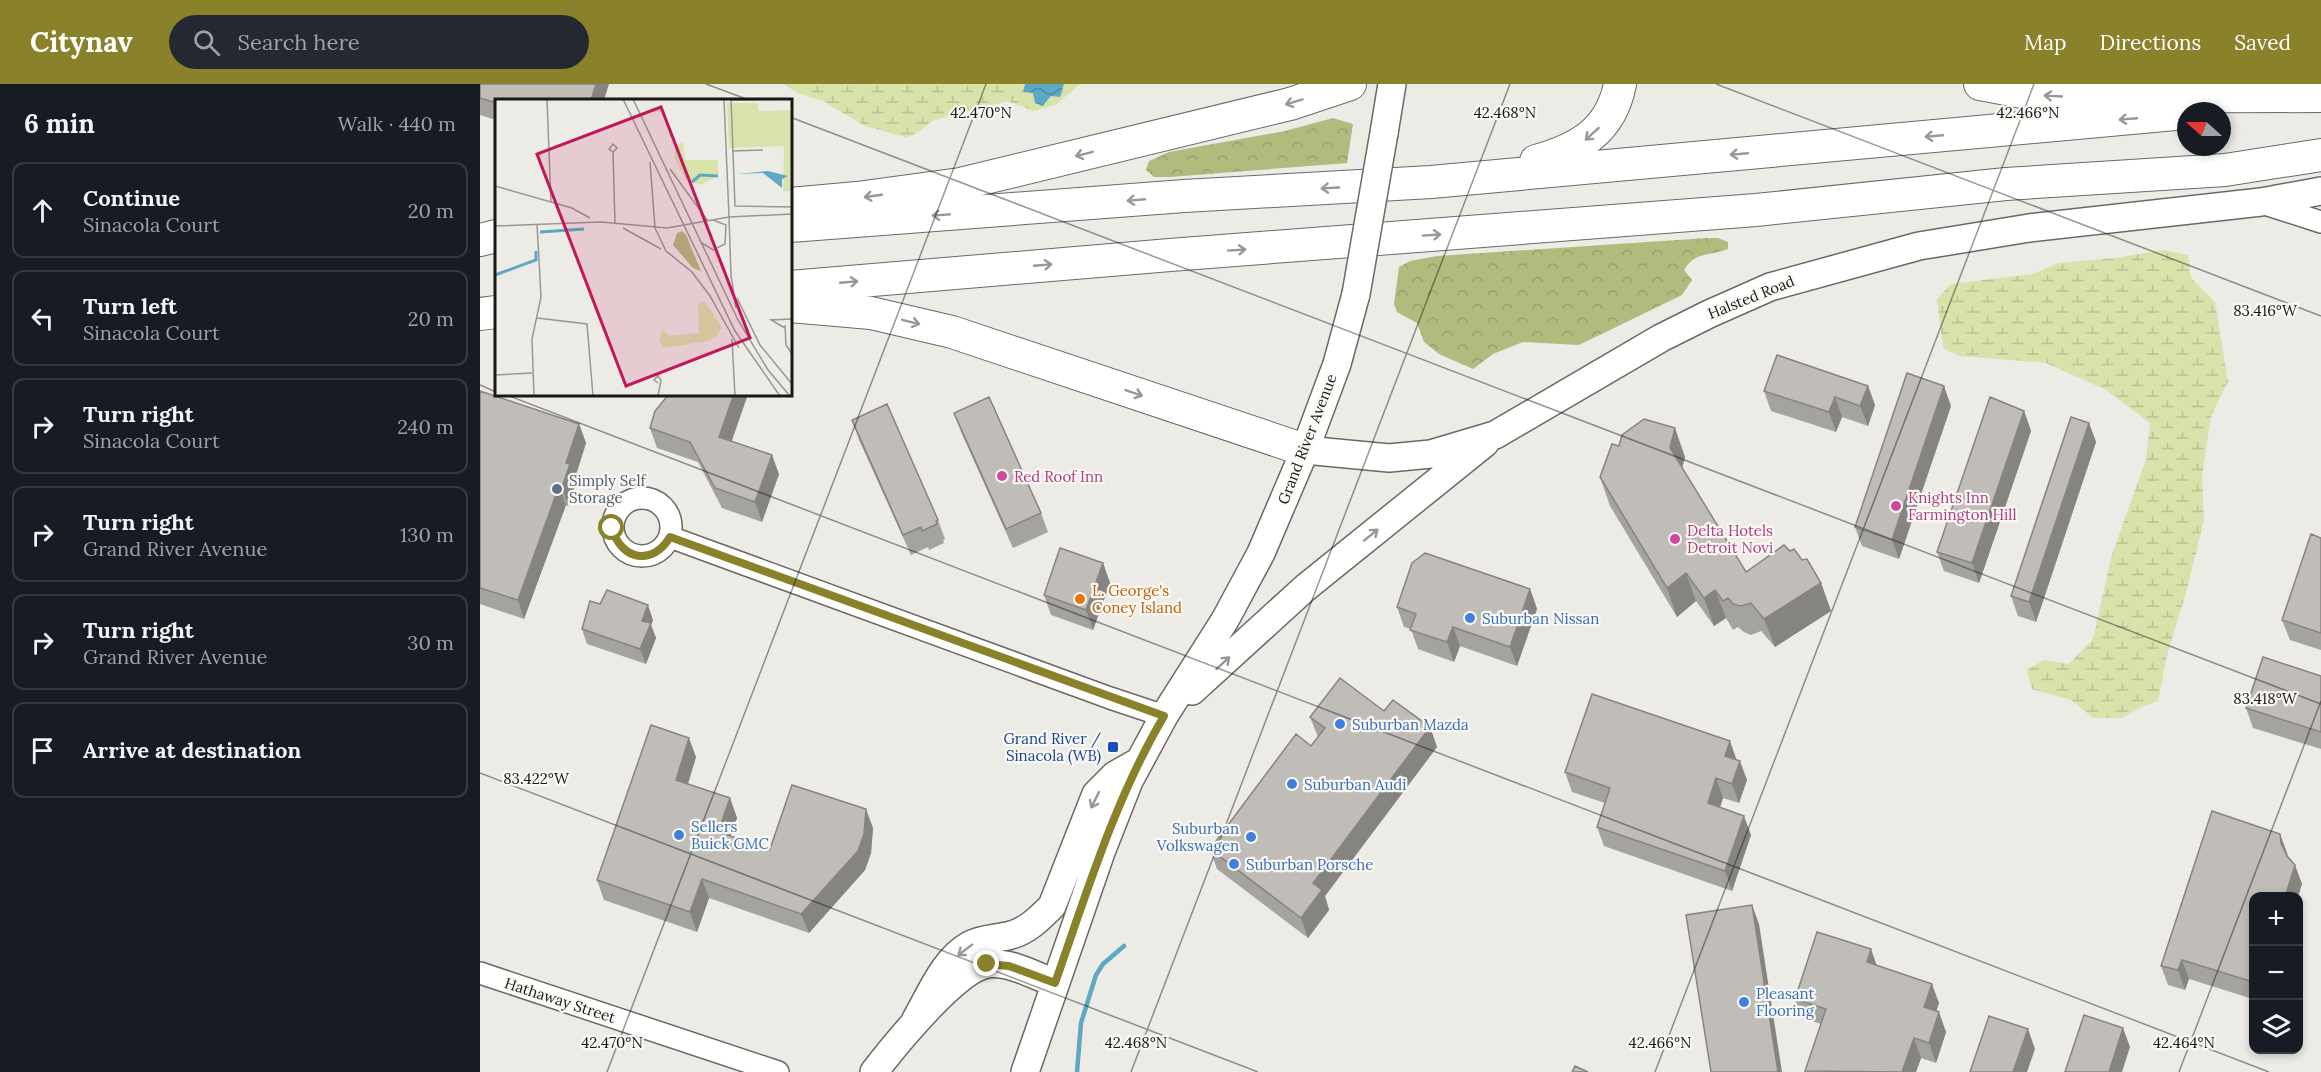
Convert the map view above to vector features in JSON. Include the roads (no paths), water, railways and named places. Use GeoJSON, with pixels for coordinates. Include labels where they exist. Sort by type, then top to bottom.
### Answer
{"type":"FeatureCollection","features":[{"type":"Feature","properties":{"kind":"highway"},"geometry":{"type":"LineString","coordinates":[[792,204],[857,198],[960,184],[1290,104],[1350,84]]}},
{"type":"Feature","properties":{"kind":"highway"},"geometry":{"type":"LineString","coordinates":[[1431,182],[1532,162],[1560,154],[1577,146],[1589,138],[1607,117],[1614,106],[1620,84]]}},
{"type":"Feature","properties":{"kind":"highway"},"geometry":{"type":"LineString","coordinates":[[1980,84],[2049,96],[2321,96]]}},
{"type":"Feature","properties":{"kind":"highway"},"geometry":{"type":"LineString","coordinates":[[2231,107],[2321,96]]}},
{"type":"Feature","properties":{"kind":"highway"},"geometry":{"type":"LineString","coordinates":[[792,226],[1184,196],[1431,182],[2177,114]]}},
{"type":"Feature","properties":{"kind":"highway"},"geometry":{"type":"LineString","coordinates":[[792,287],[1756,210],[2006,184],[2225,170],[2321,155]]}},
{"type":"Feature","properties":{"kind":"highway"},"geometry":{"type":"LineString","coordinates":[[480,240],[495,236]]}},
{"type":"Feature","properties":{"kind":"highway"},"geometry":{"type":"LineString","coordinates":[[480,248],[495,247]]}},
{"type":"Feature","properties":{"kind":"highway"},"geometry":{"type":"LineString","coordinates":[[792,306],[871,313],[952,332],[1305,450]]}},
{"type":"Feature","properties":{"kind":"highway"},"geometry":{"type":"LineString","coordinates":[[480,314],[495,313]]}},
{"type":"Feature","properties":{"kind":"main road","name":"Grand River Avenue"},"geometry":{"type":"LineString","coordinates":[[916,1020],[974,969],[987,964],[1009,966],[1055,983],[1101,852],[1138,762],[1229,613],[1261,553],[1305,450],[1337,364],[1356,294],[1392,84]]}},
{"type":"Feature","properties":{"kind":"main road","name":"Halsted Road"},"geometry":{"type":"LineString","coordinates":[[1305,450],[1389,458],[1431,454],[1495,435],[1661,338],[1770,287],[1919,246],[2028,228],[2261,202],[2321,191]]}},
{"type":"Feature","properties":{"kind":"main road"},"geometry":{"type":"LineString","coordinates":[[1164,716],[1305,588],[1495,435]]}},
{"type":"Feature","properties":{"kind":"main road","name":"Grand River Avenue"},"geometry":{"type":"LineString","coordinates":[[874,1072],[916,1020],[946,968],[968,946],[983,939],[1022,931],[1039,920],[1052,906],[1096,794],[1115,776],[1138,762]]}},
{"type":"Feature","properties":{"kind":"main road"},"geometry":{"type":"LineString","coordinates":[[1025,1072],[1055,983]]}},
{"type":"Feature","properties":{"kind":"street","name":"Halsted Road"},"geometry":{"type":"LineString","coordinates":[[2261,202],[2321,222]]}},
{"type":"Feature","properties":{"kind":"street"},"geometry":{"type":"LineString","coordinates":[[670,537],[1164,716]]}},
{"type":"Feature","properties":{"kind":"street","name":"Hathaway Street"},"geometry":{"type":"LineString","coordinates":[[480,973],[777,1072]]}},
{"type":"Feature","properties":{"kind":"water"},"geometry":{"type":"Polygon","coordinates":[[[1025,84],[1064,84],[1060,97],[1051,96],[1043,106],[1035,103],[1033,93],[1023,92],[1025,84]]]}},
{"type":"Feature","properties":{"kind":"waterway"},"geometry":{"type":"LineString","coordinates":[[1077,1072],[1081,1023],[1096,975],[1103,964],[1124,946]]}},
{"type":"Feature","properties":{"kind":"place","name":"Red Roof Inn"},"geometry":{"type":"Point","coordinates":[1002,476]}},
{"type":"Feature","properties":{"kind":"place","name":"Simply Self Storage"},"geometry":{"type":"Point","coordinates":[557,489]}},
{"type":"Feature","properties":{"kind":"place","name":"Knights Inn Farmington Hill"},"geometry":{"type":"Point","coordinates":[1896,506]}},
{"type":"Feature","properties":{"kind":"place","name":"Delta Hotels Detroit Novi"},"geometry":{"type":"Point","coordinates":[1675,539]}},
{"type":"Feature","properties":{"kind":"place","name":"L. George's Coney Island"},"geometry":{"type":"Point","coordinates":[1080,599]}},
{"type":"Feature","properties":{"kind":"place","name":"Suburban Nissan"},"geometry":{"type":"Point","coordinates":[1470,618]}},
{"type":"Feature","properties":{"kind":"place","name":"Suburban Mazda"},"geometry":{"type":"Point","coordinates":[1340,724]}},
{"type":"Feature","properties":{"kind":"place","name":"Grand River / Sinacola (WB)"},"geometry":{"type":"Point","coordinates":[1113,747]}},
{"type":"Feature","properties":{"kind":"place","name":"Suburban Audi"},"geometry":{"type":"Point","coordinates":[1292,784]}},
{"type":"Feature","properties":{"kind":"place","name":"Sellers Buick GMC"},"geometry":{"type":"Point","coordinates":[679,835]}},
{"type":"Feature","properties":{"kind":"place","name":"Suburban Volkswagen"},"geometry":{"type":"Point","coordinates":[1251,837]}},
{"type":"Feature","properties":{"kind":"place","name":"Suburban Porsche"},"geometry":{"type":"Point","coordinates":[1234,864]}},
{"type":"Feature","properties":{"kind":"place","name":"Pleasant Flooring"},"geometry":{"type":"Point","coordinates":[1744,1002]}}]}
